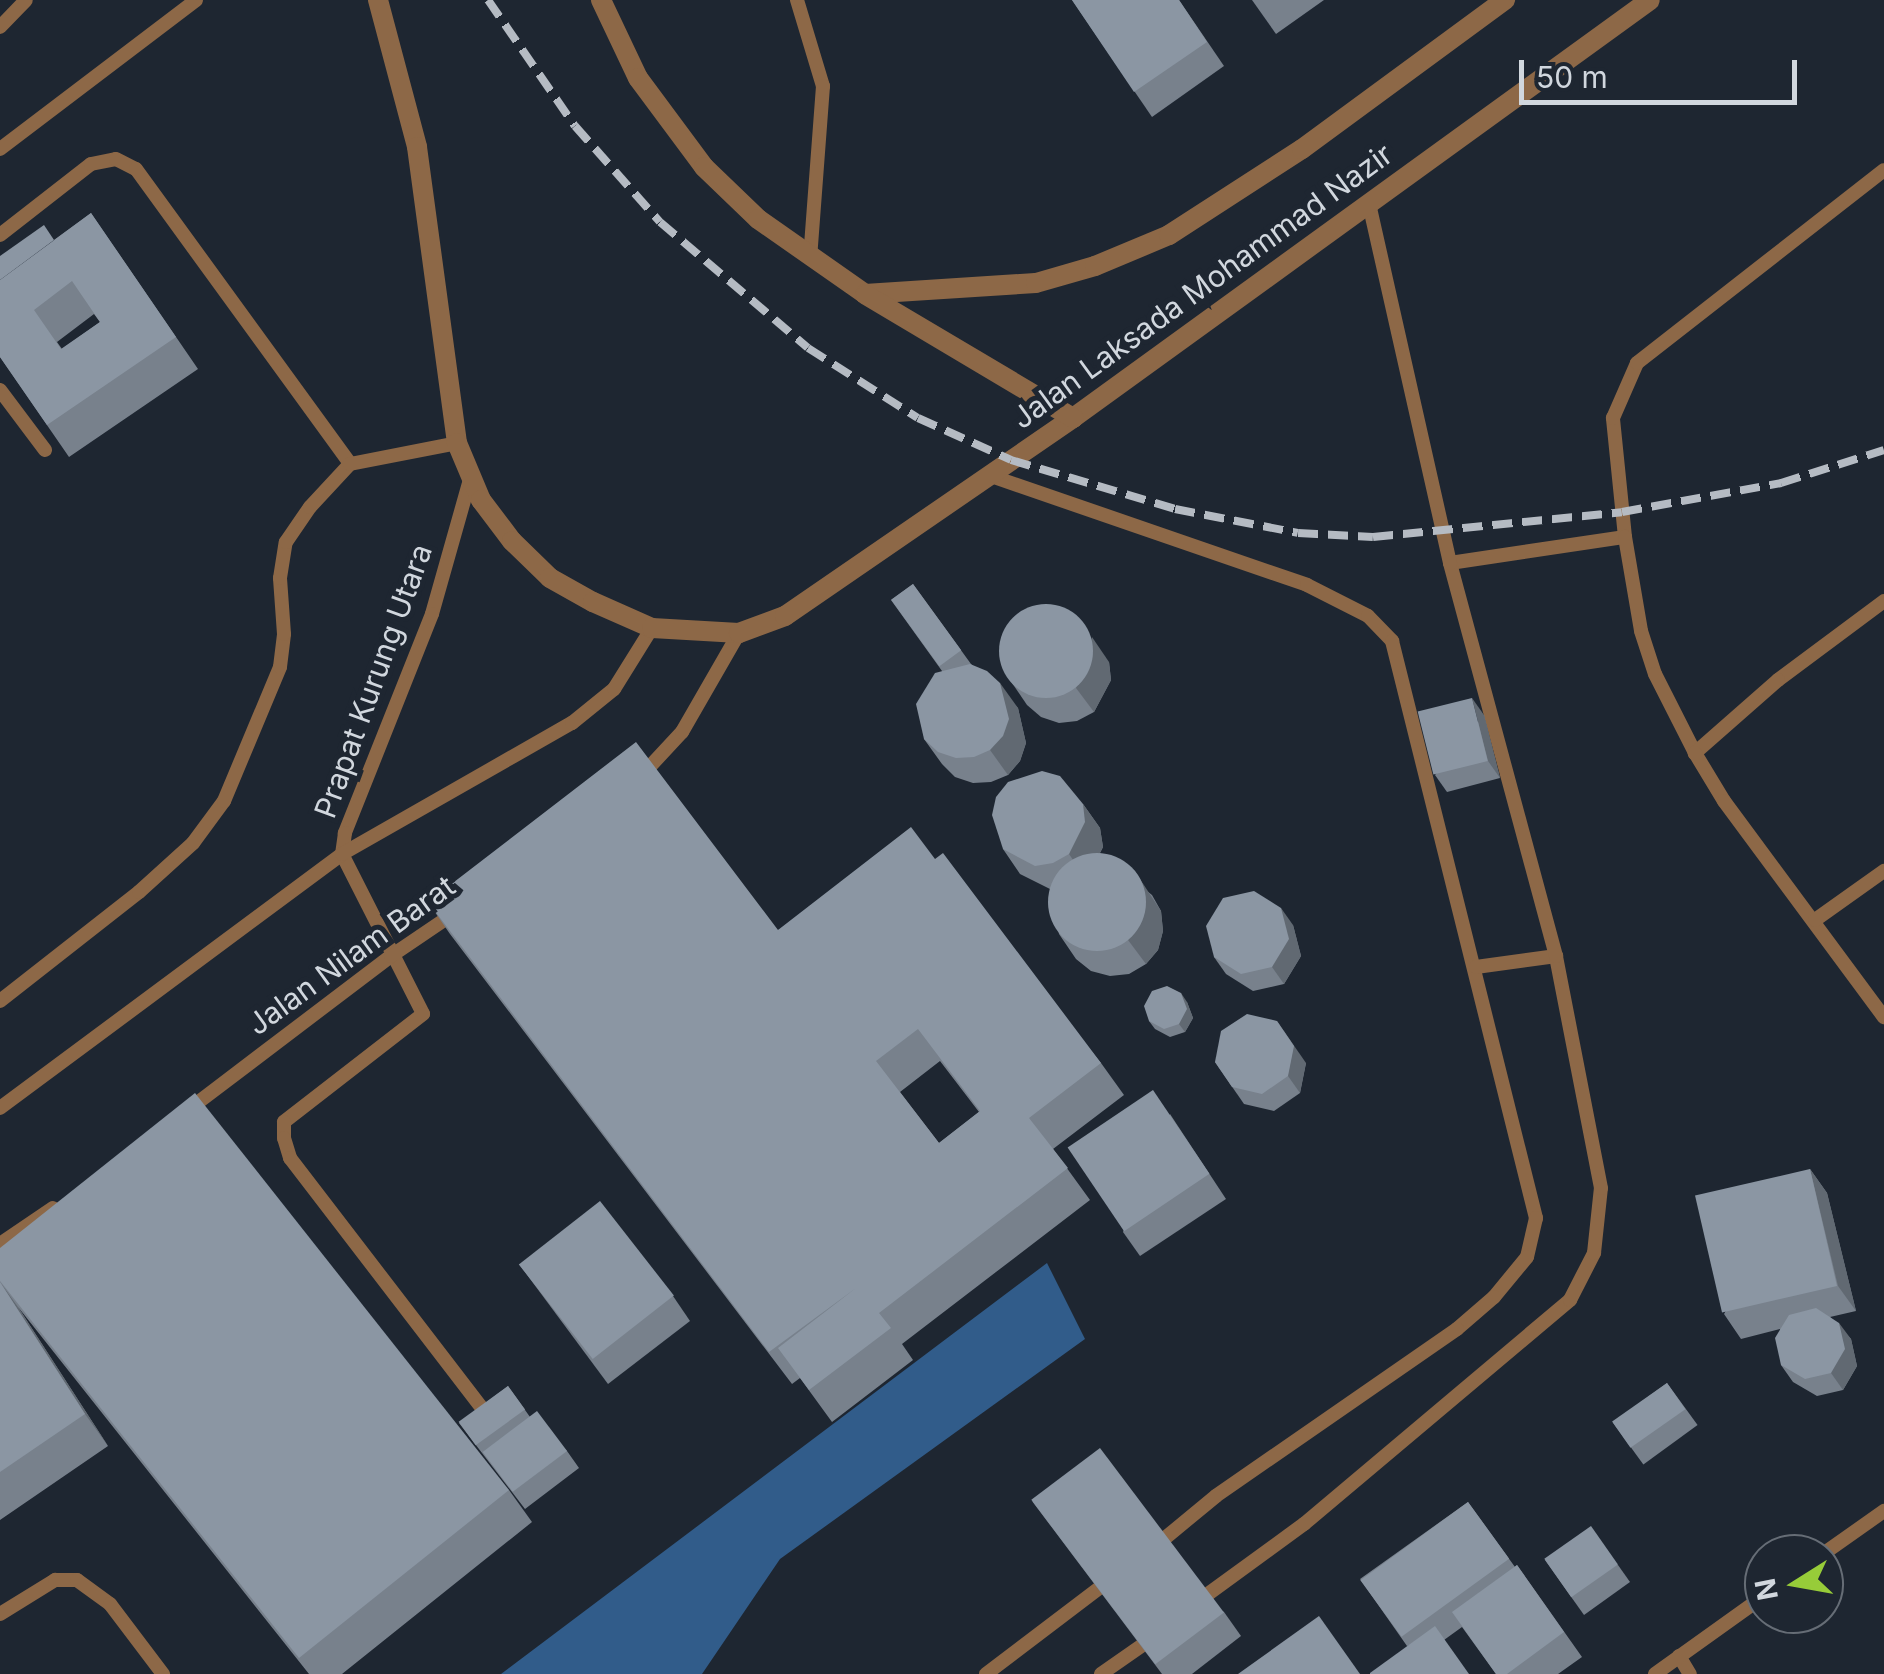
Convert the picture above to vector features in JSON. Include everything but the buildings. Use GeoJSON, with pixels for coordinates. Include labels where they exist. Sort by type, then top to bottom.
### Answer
{"type":"FeatureCollection","features":[{"type":"Feature","properties":{"kind":"street"},"geometry":{"type":"LineString","coordinates":[[378,0],[416,146],[457,443],[482,500],[512,541],[550,578],[652,628],[739,633]]}},
{"type":"Feature","properties":{"kind":"street"},"geometry":{"type":"LineString","coordinates":[[601,0],[638,78],[704,168],[758,219],[865,294],[1073,418]]}},
{"type":"Feature","properties":{"kind":"street","name":"Jalan Laksada Mohammad Nazir"},"geometry":{"type":"LineString","coordinates":[[865,294],[1036,283],[1095,266],[1169,235],[1240,191],[1505,0]]}},
{"type":"Feature","properties":{"kind":"street","name":"Jalan Laksada Mohammad Nazir"},"geometry":{"type":"LineString","coordinates":[[739,633],[785,616],[1073,418],[1650,0]]}},
{"type":"Feature","properties":{"kind":"lane"},"geometry":{"type":"LineString","coordinates":[[0,27],[26,0]]}},
{"type":"Feature","properties":{"kind":"lane"},"geometry":{"type":"LineString","coordinates":[[0,149],[196,0]]}},
{"type":"Feature","properties":{"kind":"lane"},"geometry":{"type":"LineString","coordinates":[[797,0],[823,86],[810,259]]}},
{"type":"Feature","properties":{"kind":"lane"},"geometry":{"type":"LineString","coordinates":[[0,235],[91,164],[116,160],[136,169],[350,464]]}},
{"type":"Feature","properties":{"kind":"lane"},"geometry":{"type":"LineString","coordinates":[[1884,170],[1637,363],[1614,418],[1625,537],[1650,660],[1695,753],[1724,802],[1884,1017]]}},
{"type":"Feature","properties":{"kind":"lane"},"geometry":{"type":"LineString","coordinates":[[1208,1594],[1304,1524],[1570,1300],[1594,1253],[1601,1188],[1556,956],[1450,563],[1369,203]]}},
{"type":"Feature","properties":{"kind":"lane"},"geometry":{"type":"LineString","coordinates":[[0,390],[45,450]]}},
{"type":"Feature","properties":{"kind":"lane"},"geometry":{"type":"LineString","coordinates":[[0,1001],[140,892],[193,843],[224,801],[280,667],[284,634],[280,578],[286,542],[310,507],[350,464],[457,443]]}},
{"type":"Feature","properties":{"kind":"lane"},"geometry":{"type":"LineString","coordinates":[[988,475],[1307,585],[1368,616],[1392,640],[1403,671],[1536,1218],[1527,1258],[1494,1297],[1457,1329],[1216,1496],[1165,1538]]}},
{"type":"Feature","properties":{"kind":"lane","name":"Prapat Kurung Utara"},"geometry":{"type":"LineString","coordinates":[[471,476],[432,614],[345,833],[342,854],[423,1014],[284,1122],[284,1138],[290,1158],[487,1415]]}},
{"type":"Feature","properties":{"kind":"lane"},"geometry":{"type":"LineString","coordinates":[[1450,563],[1625,537]]}},
{"type":"Feature","properties":{"kind":"lane"},"geometry":{"type":"LineString","coordinates":[[1695,753],[1778,680],[1884,601]]}},
{"type":"Feature","properties":{"kind":"lane"},"geometry":{"type":"LineString","coordinates":[[0,1108],[342,854],[572,723],[614,690],[652,628]]}},
{"type":"Feature","properties":{"kind":"lane"},"geometry":{"type":"LineString","coordinates":[[626,788],[682,732],[739,633]]}},
{"type":"Feature","properties":{"kind":"lane"},"geometry":{"type":"LineString","coordinates":[[1815,920],[1884,871]]}},
{"type":"Feature","properties":{"kind":"lane","name":"Jalan Nilam Barat"},"geometry":{"type":"LineString","coordinates":[[179,1118],[391,956],[465,906]]}},
{"type":"Feature","properties":{"kind":"lane"},"geometry":{"type":"LineString","coordinates":[[1476,967],[1556,956]]}},
{"type":"Feature","properties":{"kind":"lane"},"geometry":{"type":"LineString","coordinates":[[0,1244],[60,1203]]}},
{"type":"Feature","properties":{"kind":"lane"},"geometry":{"type":"LineString","coordinates":[[1844,1539],[1884,1511]]}},
{"type":"Feature","properties":{"kind":"lane"},"geometry":{"type":"LineString","coordinates":[[0,1614],[55,1580],[77,1580],[110,1604],[162,1674]]}},
{"type":"Feature","properties":{"kind":"lane"},"geometry":{"type":"LineString","coordinates":[[986,1674],[1098,1589]]}},
{"type":"Feature","properties":{"kind":"lane"},"geometry":{"type":"LineString","coordinates":[[1655,1674],[1744,1610]]}},
{"type":"Feature","properties":{"kind":"lane"},"geometry":{"type":"LineString","coordinates":[[1101,1674],[1141,1646]]}},
{"type":"Feature","properties":{"kind":"lane"},"geometry":{"type":"LineString","coordinates":[[1679,1656],[1690,1674]]}},
{"type":"Feature","properties":{"kind":"water"},"geometry":{"type":"Polygon","coordinates":[[[1047,1263],[1085,1339],[780,1559],[702,1674],[501,1674],[1047,1263]]]}},
{"type":"Feature","properties":{"kind":"railway"},"geometry":{"type":"LineString","coordinates":[[488,0],[575,126],[660,222],[808,348],[918,418],[1011,460],[1175,509],[1298,533],[1373,537],[1622,512],[1781,483],[1884,450]]}}]}
